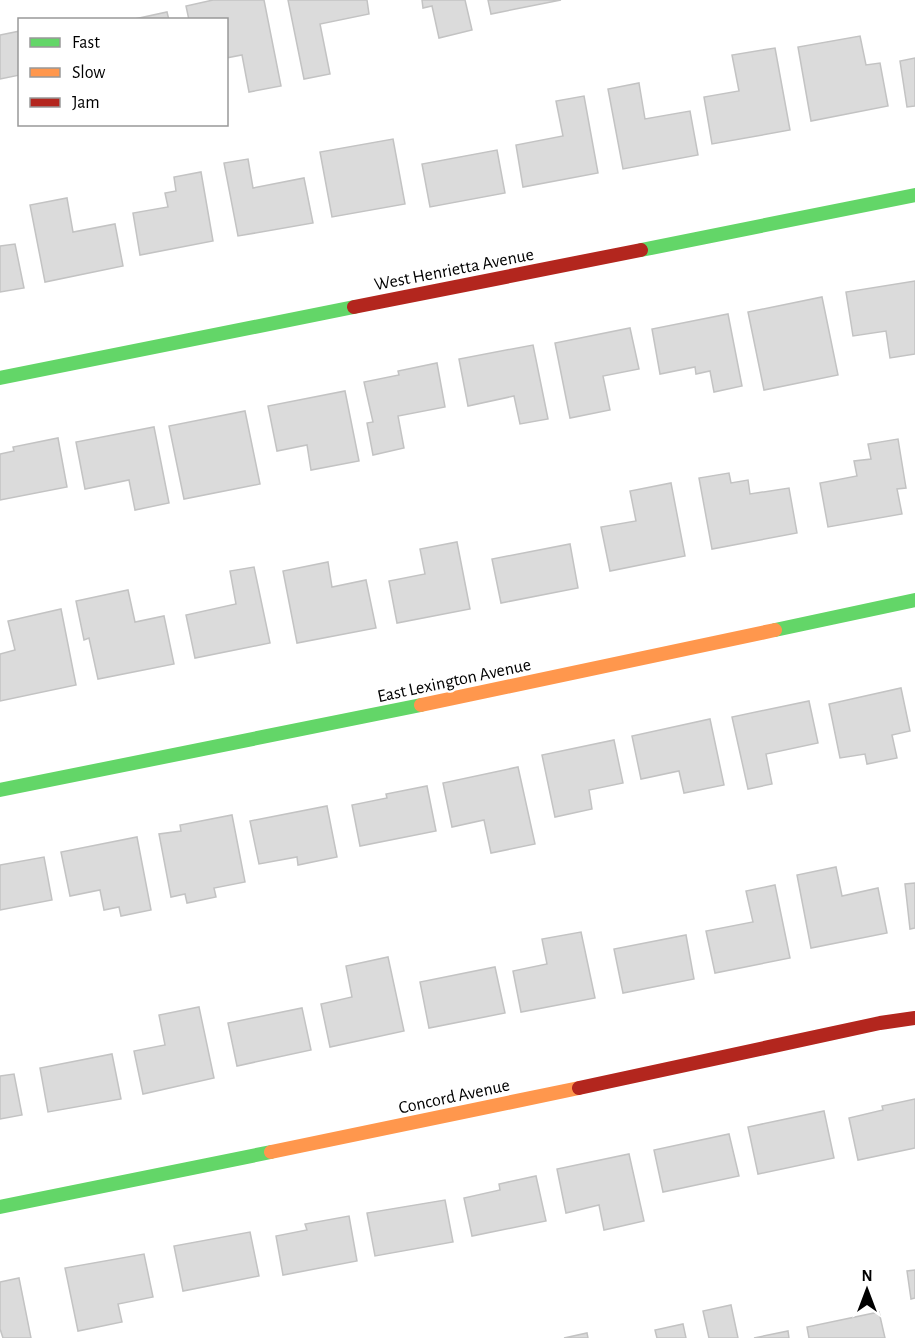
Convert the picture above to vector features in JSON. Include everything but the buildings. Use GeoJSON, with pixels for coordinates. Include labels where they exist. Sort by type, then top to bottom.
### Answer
{"type":"FeatureCollection","features":[{"type":"Feature","properties":{"kind":"street","name":"West Henrietta Avenue"},"geometry":{"type":"LineString","coordinates":[[0,378],[915,195]]}},
{"type":"Feature","properties":{"kind":"street","name":"East Lexington Avenue"},"geometry":{"type":"LineString","coordinates":[[0,790],[394,711],[915,600]]}},
{"type":"Feature","properties":{"kind":"street","name":"Concord Avenue"},"geometry":{"type":"LineString","coordinates":[[0,1206],[471,1111],[880,1023],[915,1018]]}},
{"type":"Feature","properties":{"kind":"traffic: fast"},"geometry":{"type":"LineString","coordinates":[[641,250],[915,195]]}},
{"type":"Feature","properties":{"kind":"traffic: fast"},"geometry":{"type":"LineString","coordinates":[[0,378],[354,307]]}},
{"type":"Feature","properties":{"kind":"traffic: fast"},"geometry":{"type":"LineString","coordinates":[[775,630],[915,600]]}},
{"type":"Feature","properties":{"kind":"traffic: fast"},"geometry":{"type":"LineString","coordinates":[[0,790],[421,705]]}},
{"type":"Feature","properties":{"kind":"traffic: fast"},"geometry":{"type":"LineString","coordinates":[[0,1207],[271,1152]]}},
{"type":"Feature","properties":{"kind":"traffic: slow"},"geometry":{"type":"LineString","coordinates":[[421,705],[775,630]]}},
{"type":"Feature","properties":{"kind":"traffic: slow"},"geometry":{"type":"LineString","coordinates":[[271,1152],[579,1088]]}},
{"type":"Feature","properties":{"kind":"traffic: jam"},"geometry":{"type":"LineString","coordinates":[[354,307],[641,250]]}},
{"type":"Feature","properties":{"kind":"traffic: jam"},"geometry":{"type":"LineString","coordinates":[[579,1088],[880,1023],[915,1018]]}}]}
